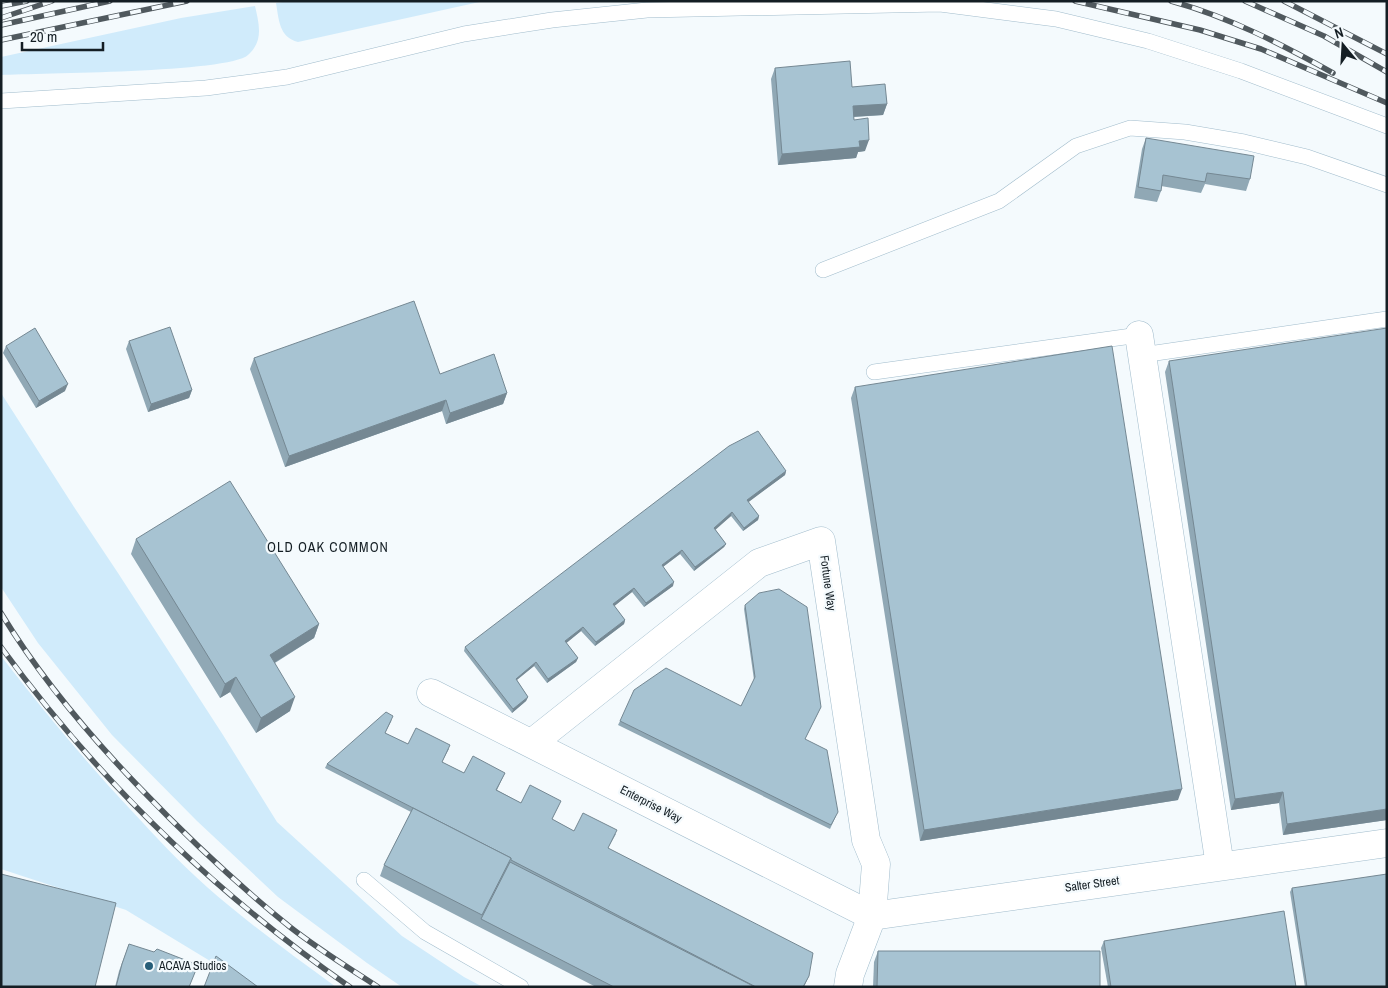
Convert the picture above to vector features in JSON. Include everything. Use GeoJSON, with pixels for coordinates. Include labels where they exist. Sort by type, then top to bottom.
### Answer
{"type":"FeatureCollection","features":[{"type":"Feature","properties":{"kind":"street"},"geometry":{"type":"LineString","coordinates":[[1140,345],[1220,866]]}},
{"type":"Feature","properties":{"kind":"street","name":"Fortune Way"},"geometry":{"type":"LineString","coordinates":[[532,743],[759,563],[821,541],[866,840],[876,864],[872,916]]}},
{"type":"Feature","properties":{"kind":"street","name":"Enterprise Way"},"geometry":{"type":"LineString","coordinates":[[431,693],[872,916]]}},
{"type":"Feature","properties":{"kind":"street","name":"Salter Street"},"geometry":{"type":"LineString","coordinates":[[872,916],[1387,843]]}},
{"type":"Feature","properties":{"kind":"street"},"geometry":{"type":"LineString","coordinates":[[848,987],[850,974],[872,916]]}},
{"type":"Feature","properties":{"kind":"lane"},"geometry":{"type":"LineString","coordinates":[[1,101],[206,88],[287,78],[464,34],[552,20],[647,10],[940,4],[1056,19],[1148,41],[1241,71],[1387,126]]}},
{"type":"Feature","properties":{"kind":"lane"},"geometry":{"type":"LineString","coordinates":[[824,270],[999,201],[1076,146],[1130,128],[1185,132],[1244,142],[1307,157],[1387,185]]}},
{"type":"Feature","properties":{"kind":"lane"},"geometry":{"type":"LineString","coordinates":[[874,372],[1387,319]]}},
{"type":"Feature","properties":{"kind":"lane"},"geometry":{"type":"LineString","coordinates":[[364,880],[425,932],[521,987]]}},
{"type":"Feature","properties":{"kind":"shaded area"},"geometry":{"type":"Polygon","coordinates":[[[289,1],[484,1],[298,42],[292,40],[283,32],[279,21],[276,3],[289,1]]]}},
{"type":"Feature","properties":{"kind":"shaded area"},"geometry":{"type":"Polygon","coordinates":[[[255,6],[259,32],[256,44],[248,55],[233,61],[171,69],[1,75],[1,57],[181,18],[255,6]]]}},
{"type":"Feature","properties":{"kind":"shaded area"},"geometry":{"type":"Polygon","coordinates":[[[1,393],[223,735],[277,822],[402,936],[464,977],[483,987],[402,987],[278,897],[197,821],[112,735],[38,643],[1,587],[1,393]]]}},
{"type":"Feature","properties":{"kind":"shaded area"},"geometry":{"type":"Polygon","coordinates":[[[1,656],[80,753],[177,859],[238,913],[336,987],[253,987],[126,910],[1,869],[1,656]]]}},
{"type":"Feature","properties":{"kind":"building"},"geometry":{"type":"Polygon","coordinates":[[[850,61],[852,87],[885,84],[887,104],[853,106],[854,120],[868,118],[869,140],[859,141],[860,147],[782,154],[775,68],[850,61]]]}},
{"type":"Feature","properties":{"kind":"building"},"geometry":{"type":"Polygon","coordinates":[[[1146,138],[1254,156],[1250,179],[1207,173],[1205,182],[1163,175],[1161,191],[1138,187],[1146,138]]]}},
{"type":"Feature","properties":{"kind":"building"},"geometry":{"type":"Polygon","coordinates":[[[414,301],[440,374],[494,354],[507,393],[450,413],[446,400],[289,456],[254,358],[414,301]]]}},
{"type":"Feature","properties":{"kind":"building"},"geometry":{"type":"Polygon","coordinates":[[[170,327],[192,390],[151,404],[129,341],[170,327]]]}},
{"type":"Feature","properties":{"kind":"building"},"geometry":{"type":"Polygon","coordinates":[[[35,328],[68,384],[39,401],[6,346],[35,328]]]}},
{"type":"Feature","properties":{"kind":"building"},"geometry":{"type":"Polygon","coordinates":[[[1387,328],[1387,809],[1287,824],[1283,792],[1235,799],[1169,361],[1387,328]]]}},
{"type":"Feature","properties":{"kind":"building"},"geometry":{"type":"Polygon","coordinates":[[[1112,346],[1182,789],[924,830],[855,387],[1112,346]]]}},
{"type":"Feature","properties":{"kind":"building"},"geometry":{"type":"Polygon","coordinates":[[[758,431],[786,471],[747,500],[759,516],[744,528],[732,512],[714,528],[726,544],[695,567],[682,550],[662,565],[674,582],[646,603],[634,588],[613,604],[625,620],[596,642],[583,627],[565,641],[578,658],[548,679],[536,662],[516,679],[528,697],[513,709],[465,647],[729,446],[758,431]]]}},
{"type":"Feature","properties":{"kind":"building"},"geometry":{"type":"Polygon","coordinates":[[[230,481],[319,624],[270,655],[295,697],[261,718],[236,677],[225,684],[136,539],[230,481]]]}},
{"type":"Feature","properties":{"kind":"building"},"geometry":{"type":"Polygon","coordinates":[[[779,589],[807,607],[821,707],[805,739],[827,750],[838,812],[831,825],[620,721],[634,690],[666,668],[741,706],[755,677],[745,605],[759,593],[779,589]]]}},
{"type":"Feature","properties":{"kind":"building"},"geometry":{"type":"Polygon","coordinates":[[[386,712],[393,716],[385,733],[408,744],[416,728],[450,745],[442,762],[464,773],[473,756],[505,773],[496,790],[521,803],[530,785],[561,801],[552,819],[574,831],[583,813],[617,830],[608,848],[813,953],[809,976],[803,987],[756,987],[327,764],[386,712]]]}},
{"type":"Feature","properties":{"kind":"building"},"geometry":{"type":"Polygon","coordinates":[[[413,808],[511,858],[482,915],[384,865],[413,808]]]}},
{"type":"Feature","properties":{"kind":"building"},"geometry":{"type":"Polygon","coordinates":[[[510,862],[755,987],[614,987],[481,919],[510,862]]]}},
{"type":"Feature","properties":{"kind":"building"},"geometry":{"type":"Polygon","coordinates":[[[1,874],[116,903],[95,987],[1,987],[1,874]]]}},
{"type":"Feature","properties":{"kind":"building"},"geometry":{"type":"Polygon","coordinates":[[[1387,874],[1387,987],[1307,987],[1292,888],[1387,874]]]}},
{"type":"Feature","properties":{"kind":"building"},"geometry":{"type":"Polygon","coordinates":[[[1284,911],[1296,987],[1111,987],[1104,941],[1284,911]]]}},
{"type":"Feature","properties":{"kind":"building","name":"ACAVA Studios"},"geometry":{"type":"Polygon","coordinates":[[[129,944],[154,952],[157,949],[198,965],[189,987],[116,987],[129,944]]]}},
{"type":"Feature","properties":{"kind":"building"},"geometry":{"type":"Polygon","coordinates":[[[878,951],[1100,951],[1100,987],[877,987],[878,951]]]}},
{"type":"Feature","properties":{"kind":"building"},"geometry":{"type":"Polygon","coordinates":[[[216,956],[258,987],[204,987],[216,956]]]}},
{"type":"Feature","properties":{"kind":"railway"},"geometry":{"type":"LineString","coordinates":[[1,6],[27,1]]}},
{"type":"Feature","properties":{"kind":"railway"},"geometry":{"type":"LineString","coordinates":[[1,18],[52,1]]}},
{"type":"Feature","properties":{"kind":"railway"},"geometry":{"type":"LineString","coordinates":[[1,25],[110,1]]}},
{"type":"Feature","properties":{"kind":"railway"},"geometry":{"type":"LineString","coordinates":[[1,40],[187,1]]}},
{"type":"Feature","properties":{"kind":"railway"},"geometry":{"type":"LineString","coordinates":[[1075,1],[1200,30],[1261,49],[1387,103]]}},
{"type":"Feature","properties":{"kind":"railway"},"geometry":{"type":"LineString","coordinates":[[1171,1],[1234,23],[1333,73]]}},
{"type":"Feature","properties":{"kind":"railway"},"geometry":{"type":"LineString","coordinates":[[1245,1],[1324,36],[1387,72]]}},
{"type":"Feature","properties":{"kind":"railway"},"geometry":{"type":"LineString","coordinates":[[1284,1],[1387,54]]}},
{"type":"Feature","properties":{"kind":"railway"},"geometry":{"type":"LineString","coordinates":[[1,613],[32,660],[83,726],[176,824],[270,911],[323,951],[378,987]]}},
{"type":"Feature","properties":{"kind":"railway"},"geometry":{"type":"LineString","coordinates":[[1,647],[77,743],[161,832],[252,913],[350,987]]}},
{"type":"Feature","properties":{"kind":"place","name":"ACAVA Studios"},"geometry":{"type":"Point","coordinates":[149,966]}},
{"type":"Feature","properties":{"kind":"district","name":"OLD OAK COMMON"},"geometry":{"type":"Point","coordinates":[328,547]}}]}
